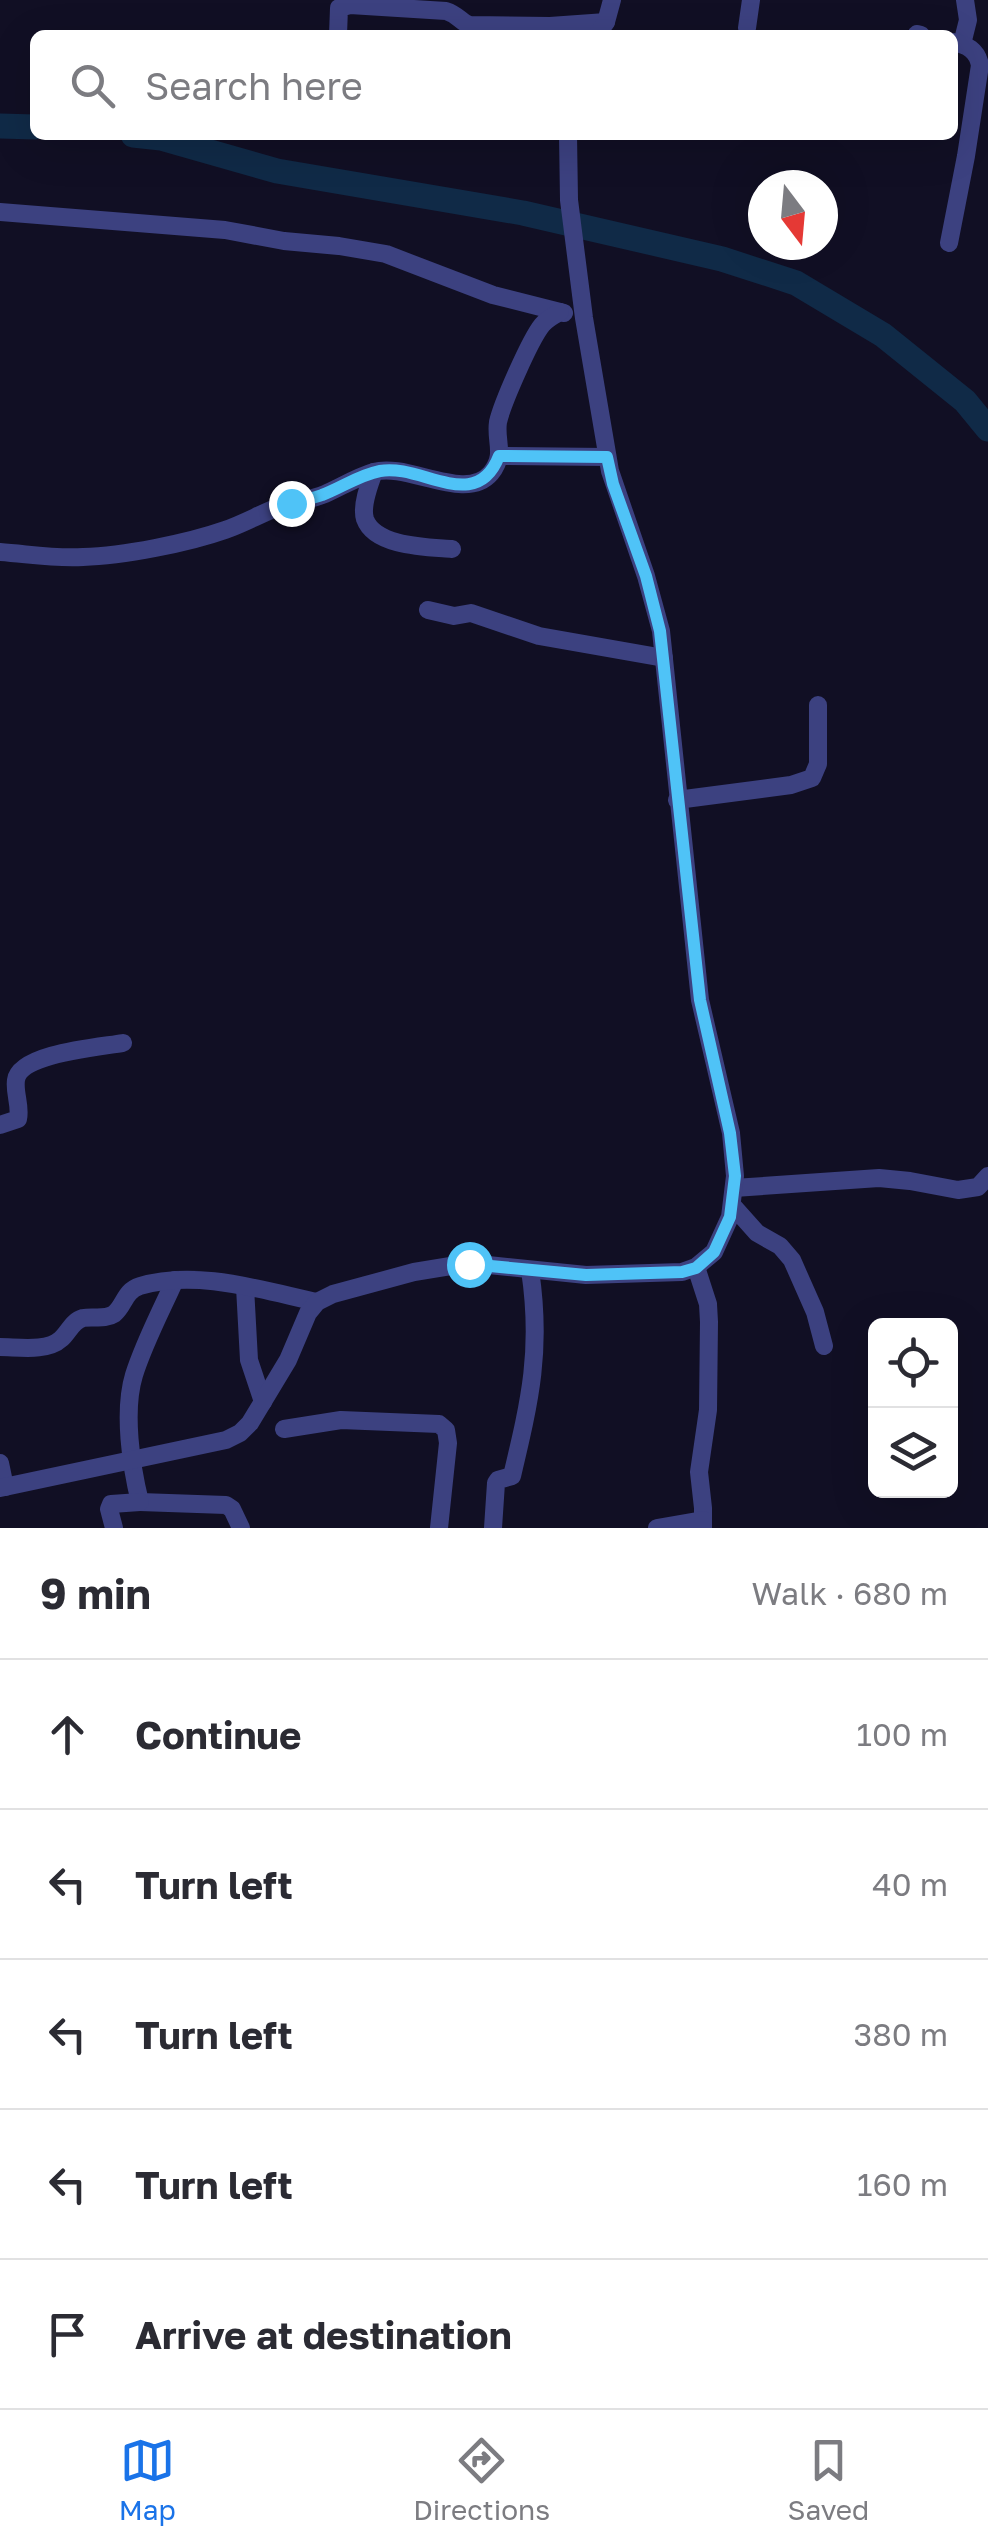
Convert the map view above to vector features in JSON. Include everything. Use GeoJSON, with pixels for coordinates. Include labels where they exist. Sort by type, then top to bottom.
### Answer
{"type":"FeatureCollection","features":[{"type":"Feature","properties":{"kind":"street"},"geometry":{"type":"LineString","coordinates":[[338,30],[338,13],[343,6],[446,11],[470,25],[602,28],[612,0]]}},
{"type":"Feature","properties":{"kind":"street"},"geometry":{"type":"LineString","coordinates":[[747,28],[751,0]]}},
{"type":"Feature","properties":{"kind":"street"},"geometry":{"type":"LineString","coordinates":[[950,243],[983,78],[978,56],[958,43],[968,20],[965,0]]}},
{"type":"Feature","properties":{"kind":"street"},"geometry":{"type":"LineString","coordinates":[[0,1463],[2,1487],[226,1440],[240,1433],[288,1360],[308,1314],[317,1302],[333,1294],[444,1266],[486,1264],[586,1275],[682,1272],[696,1268],[714,1252],[730,1217],[735,1176],[730,1133],[700,1000],[664,658],[654,604],[607,457],[574,241],[568,140]]}},
{"type":"Feature","properties":{"kind":"street"},"geometry":{"type":"LineString","coordinates":[[0,212],[224,230],[364,249],[505,299],[584,318]]}},
{"type":"Feature","properties":{"kind":"street"},"geometry":{"type":"LineString","coordinates":[[0,552],[84,557],[170,544],[226,530],[374,472],[396,470],[466,484],[488,476],[499,456],[498,425],[506,400],[536,332],[560,312]]}},
{"type":"Feature","properties":{"kind":"street"},"geometry":{"type":"LineString","coordinates":[[499,456],[607,457]]}},
{"type":"Feature","properties":{"kind":"street"},"geometry":{"type":"LineString","coordinates":[[374,472],[364,514],[379,535],[392,542],[452,549]]}},
{"type":"Feature","properties":{"kind":"street"},"geometry":{"type":"LineString","coordinates":[[428,610],[454,616],[471,613],[538,636],[664,658]]}},
{"type":"Feature","properties":{"kind":"street"},"geometry":{"type":"LineString","coordinates":[[677,800],[791,785],[812,778],[818,764],[818,706]]}},
{"type":"Feature","properties":{"kind":"street"},"geometry":{"type":"LineString","coordinates":[[0,1125],[18,1119],[15,1082],[18,1072],[27,1064],[71,1050],[123,1043]]}},
{"type":"Feature","properties":{"kind":"street"},"geometry":{"type":"LineString","coordinates":[[733,1197],[879,1178],[958,1190],[978,1187],[988,1176]]}},
{"type":"Feature","properties":{"kind":"street"},"geometry":{"type":"LineString","coordinates":[[733,1197],[757,1233],[780,1246],[792,1260],[815,1312],[824,1346]]}},
{"type":"Feature","properties":{"kind":"street"},"geometry":{"type":"LineString","coordinates":[[657,1528],[703,1524],[699,1472],[708,1410],[709,1322],[708,1304],[696,1268]]}},
{"type":"Feature","properties":{"kind":"street"},"geometry":{"type":"LineString","coordinates":[[493,1528],[496,1483],[512,1476],[534,1379],[535,1314],[530,1270]]}},
{"type":"Feature","properties":{"kind":"street"},"geometry":{"type":"LineString","coordinates":[[0,1347],[54,1344],[78,1320],[115,1313],[130,1290],[175,1280],[245,1286],[317,1302]]}},
{"type":"Feature","properties":{"kind":"street"},"geometry":{"type":"LineString","coordinates":[[140,1502],[132,1459],[130,1394],[134,1373],[175,1280]]}},
{"type":"Feature","properties":{"kind":"street"},"geometry":{"type":"LineString","coordinates":[[245,1286],[249,1360],[262,1402]]}},
{"type":"Feature","properties":{"kind":"street"},"geometry":{"type":"LineString","coordinates":[[284,1429],[341,1420],[439,1424],[446,1430],[448,1443],[438,1528]]}},
{"type":"Feature","properties":{"kind":"street"},"geometry":{"type":"LineString","coordinates":[[114,1528],[111,1504],[140,1502],[226,1505],[241,1528]]}},
{"type":"Feature","properties":{"kind":"waterway"},"geometry":{"type":"LineString","coordinates":[[0,126],[30,127]]}},
{"type":"Feature","properties":{"kind":"waterway"},"geometry":{"type":"LineString","coordinates":[[168,140],[277,171],[523,213],[722,259],[796,283],[883,335],[965,401],[988,429]]}},
{"type":"Feature","properties":{"kind":"route"},"geometry":{"type":"LineString","coordinates":[[291,503],[383,470],[460,484],[488,476],[499,456],[607,457],[658,618],[700,1000],[730,1133],[735,1176],[730,1217],[714,1252],[696,1268],[682,1272],[586,1275],[469,1264]]}}]}
